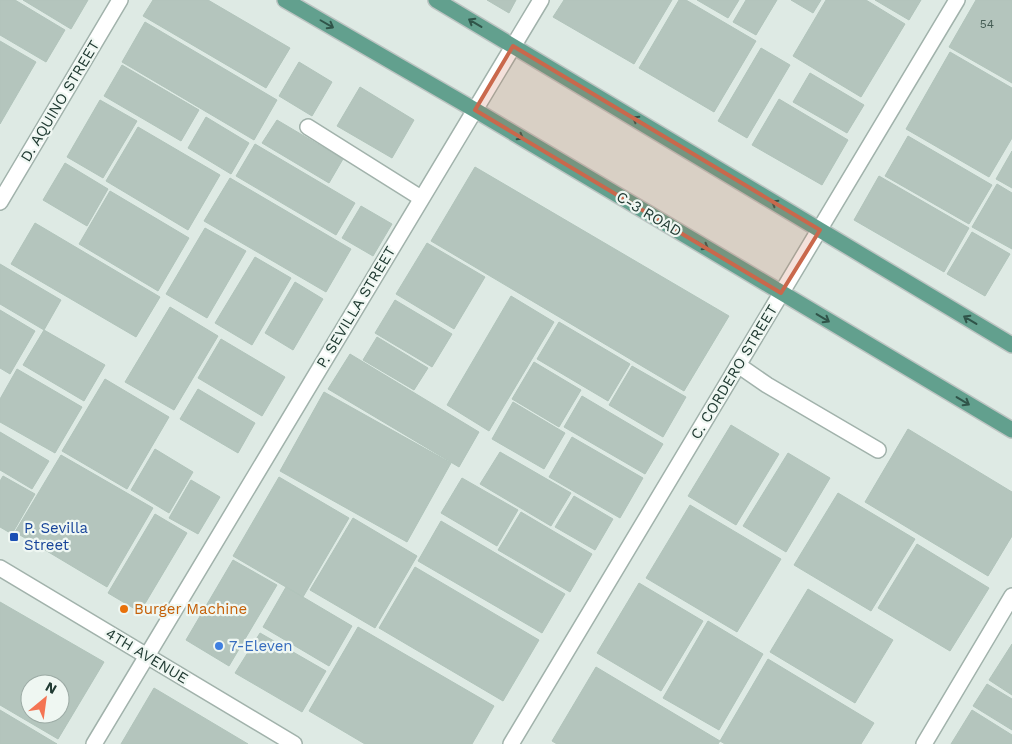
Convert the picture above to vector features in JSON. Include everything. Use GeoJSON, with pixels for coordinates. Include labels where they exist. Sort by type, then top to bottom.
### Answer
{"type":"FeatureCollection","features":[{"type":"Feature","properties":{"kind":"main road","name":"C-3 ROAD"},"geometry":{"type":"LineString","coordinates":[[285,0],[475,110],[1012,430]]}},
{"type":"Feature","properties":{"kind":"main road"},"geometry":{"type":"LineString","coordinates":[[436,0],[1012,345]]}},
{"type":"Feature","properties":{"kind":"street","name":"D. AQUINO STREET"},"geometry":{"type":"LineString","coordinates":[[0,202],[120,0]]}},
{"type":"Feature","properties":{"kind":"street","name":"P. SEVILLA STREET"},"geometry":{"type":"LineString","coordinates":[[94,744],[541,0]]}},
{"type":"Feature","properties":{"kind":"street","name":"C. CORDERO STREET"},"geometry":{"type":"LineString","coordinates":[[512,744],[957,0]]}},
{"type":"Feature","properties":{"kind":"street"},"geometry":{"type":"LineString","coordinates":[[308,127],[421,198]]}},
{"type":"Feature","properties":{"kind":"street"},"geometry":{"type":"LineString","coordinates":[[738,364],[767,385],[878,450]]}},
{"type":"Feature","properties":{"kind":"street","name":"4TH AVENUE"},"geometry":{"type":"LineString","coordinates":[[0,568],[294,744]]}},
{"type":"Feature","properties":{"kind":"street"},"geometry":{"type":"LineString","coordinates":[[924,744],[1012,596]]}},
{"type":"Feature","properties":{"kind":"highlighted area"},"geometry":{"type":"Polygon","coordinates":[[[513,46],[820,230],[781,293],[475,110],[513,46]]]}},
{"type":"Feature","properties":{"kind":"building"},"geometry":{"type":"Polygon","coordinates":[[[0,0],[15,0],[65,30],[46,62],[0,35],[0,0]]]}},
{"type":"Feature","properties":{"kind":"building"},"geometry":{"type":"Polygon","coordinates":[[[23,0],[88,0],[71,29],[23,0]]]}},
{"type":"Feature","properties":{"kind":"building"},"geometry":{"type":"Polygon","coordinates":[[[153,0],[208,0],[290,48],[266,88],[143,16],[153,0]]]}},
{"type":"Feature","properties":{"kind":"building"},"geometry":{"type":"Polygon","coordinates":[[[487,0],[516,0],[509,13],[487,0]]]}},
{"type":"Feature","properties":{"kind":"building"},"geometry":{"type":"Polygon","coordinates":[[[564,0],[672,0],[634,64],[553,17],[564,0]]]}},
{"type":"Feature","properties":{"kind":"building"},"geometry":{"type":"Polygon","coordinates":[[[679,0],[686,0],[756,41],[714,112],[639,68],[679,0]]]}},
{"type":"Feature","properties":{"kind":"building"},"geometry":{"type":"Polygon","coordinates":[[[697,0],[739,0],[728,18],[697,0]]]}},
{"type":"Feature","properties":{"kind":"building"},"geometry":{"type":"Polygon","coordinates":[[[746,0],[777,0],[756,35],[733,22],[746,0]]]}},
{"type":"Feature","properties":{"kind":"building"},"geometry":{"type":"Polygon","coordinates":[[[791,0],[821,0],[813,13],[791,0]]]}},
{"type":"Feature","properties":{"kind":"building"},"geometry":{"type":"Polygon","coordinates":[[[826,0],[866,0],[905,24],[861,97],[793,56],[826,0]]]}},
{"type":"Feature","properties":{"kind":"building"},"geometry":{"type":"Polygon","coordinates":[[[875,0],[921,0],[909,20],[875,0]]]}},
{"type":"Feature","properties":{"kind":"building"},"geometry":{"type":"Polygon","coordinates":[[[976,0],[1012,0],[1012,83],[949,47],[976,0]]]}},
{"type":"Feature","properties":{"kind":"building"},"geometry":{"type":"Polygon","coordinates":[[[145,22],[277,100],[254,140],[122,62],[145,22]]]}},
{"type":"Feature","properties":{"kind":"building"},"geometry":{"type":"Polygon","coordinates":[[[0,41],[36,62],[0,124],[0,41]]]}},
{"type":"Feature","properties":{"kind":"building"},"geometry":{"type":"Polygon","coordinates":[[[761,48],[790,65],[747,138],[718,121],[761,48]]]}},
{"type":"Feature","properties":{"kind":"building"},"geometry":{"type":"Polygon","coordinates":[[[950,52],[1012,88],[1012,138],[989,177],[906,129],[950,52]]]}},
{"type":"Feature","properties":{"kind":"building"},"geometry":{"type":"Polygon","coordinates":[[[299,62],[332,82],[312,116],[279,96],[299,62]]]}},
{"type":"Feature","properties":{"kind":"building"},"geometry":{"type":"Polygon","coordinates":[[[122,65],[199,110],[181,141],[104,96],[122,65]]]}},
{"type":"Feature","properties":{"kind":"building"},"geometry":{"type":"Polygon","coordinates":[[[810,73],[864,105],[847,133],[793,102],[810,73]]]}},
{"type":"Feature","properties":{"kind":"building"},"geometry":{"type":"Polygon","coordinates":[[[360,87],[414,120],[392,158],[337,126],[360,87]]]}},
{"type":"Feature","properties":{"kind":"building"},"geometry":{"type":"Polygon","coordinates":[[[779,99],[848,140],[822,185],[752,145],[779,99]]]}},
{"type":"Feature","properties":{"kind":"building"},"geometry":{"type":"Polygon","coordinates":[[[100,100],[137,121],[103,178],[67,157],[100,100]]]}},
{"type":"Feature","properties":{"kind":"building"},"geometry":{"type":"Polygon","coordinates":[[[206,117],[249,143],[231,174],[188,148],[206,117]]]}},
{"type":"Feature","properties":{"kind":"building"},"geometry":{"type":"Polygon","coordinates":[[[277,120],[343,159],[329,183],[262,143],[277,120]]]}},
{"type":"Feature","properties":{"kind":"building"},"geometry":{"type":"Polygon","coordinates":[[[138,127],[220,175],[188,230],[106,181],[138,127]]]}},
{"type":"Feature","properties":{"kind":"building"},"geometry":{"type":"Polygon","coordinates":[[[908,136],[992,185],[969,224],[885,176],[908,136]]]}},
{"type":"Feature","properties":{"kind":"building"},"geometry":{"type":"Polygon","coordinates":[[[255,144],[355,203],[336,235],[236,176],[255,144]]]}},
{"type":"Feature","properties":{"kind":"building"},"geometry":{"type":"Polygon","coordinates":[[[1012,151],[1012,188],[996,179],[1012,151]]]}},
{"type":"Feature","properties":{"kind":"building"},"geometry":{"type":"Polygon","coordinates":[[[65,163],[108,189],[87,226],[43,200],[65,163]]]}},
{"type":"Feature","properties":{"kind":"building"},"geometry":{"type":"Polygon","coordinates":[[[475,167],[729,316],[684,391],[431,241],[475,167]]]}},
{"type":"Feature","properties":{"kind":"building"},"geometry":{"type":"Polygon","coordinates":[[[879,176],[969,228],[944,272],[854,220],[879,176]]]}},
{"type":"Feature","properties":{"kind":"building"},"geometry":{"type":"Polygon","coordinates":[[[230,178],[351,249],[326,292],[204,221],[230,178]]]}},
{"type":"Feature","properties":{"kind":"building"},"geometry":{"type":"Polygon","coordinates":[[[997,184],[1012,193],[1012,249],[972,227],[997,184]]]}},
{"type":"Feature","properties":{"kind":"building"},"geometry":{"type":"Polygon","coordinates":[[[110,191],[189,238],[158,291],[79,244],[110,191]]]}},
{"type":"Feature","properties":{"kind":"building"},"geometry":{"type":"Polygon","coordinates":[[[361,206],[392,224],[373,256],[342,238],[361,206]]]}},
{"type":"Feature","properties":{"kind":"building"},"geometry":{"type":"Polygon","coordinates":[[[35,223],[160,297],[136,337],[11,264],[35,223]]]}},
{"type":"Feature","properties":{"kind":"building"},"geometry":{"type":"Polygon","coordinates":[[[205,228],[246,251],[207,318],[166,294],[205,228]]]}},
{"type":"Feature","properties":{"kind":"building"},"geometry":{"type":"Polygon","coordinates":[[[972,232],[1010,254],[985,296],[947,274],[972,232]]]}},
{"type":"Feature","properties":{"kind":"building"},"geometry":{"type":"Polygon","coordinates":[[[427,243],[485,277],[454,329],[396,294],[427,243]]]}},
{"type":"Feature","properties":{"kind":"building"},"geometry":{"type":"Polygon","coordinates":[[[255,257],[291,278],[252,345],[215,323],[255,257]]]}},
{"type":"Feature","properties":{"kind":"building"},"geometry":{"type":"Polygon","coordinates":[[[0,264],[61,300],[44,330],[0,304],[0,264]]]}},
{"type":"Feature","properties":{"kind":"building"},"geometry":{"type":"Polygon","coordinates":[[[295,282],[323,299],[293,350],[265,333],[295,282]]]}},
{"type":"Feature","properties":{"kind":"building"},"geometry":{"type":"Polygon","coordinates":[[[511,296],[554,322],[489,431],[447,405],[511,296]]]}},
{"type":"Feature","properties":{"kind":"building"},"geometry":{"type":"Polygon","coordinates":[[[395,300],[452,334],[432,367],[375,333],[395,300]]]}},
{"type":"Feature","properties":{"kind":"building"},"geometry":{"type":"Polygon","coordinates":[[[170,307],[218,336],[174,410],[125,382],[170,307]]]}},
{"type":"Feature","properties":{"kind":"building"},"geometry":{"type":"Polygon","coordinates":[[[0,310],[35,331],[10,374],[0,368],[0,310]]]}},
{"type":"Feature","properties":{"kind":"building"},"geometry":{"type":"Polygon","coordinates":[[[559,322],[630,364],[608,401],[537,359],[559,322]]]}},
{"type":"Feature","properties":{"kind":"building"},"geometry":{"type":"Polygon","coordinates":[[[44,330],[105,365],[84,401],[23,365],[44,330]]]}},
{"type":"Feature","properties":{"kind":"building"},"geometry":{"type":"Polygon","coordinates":[[[377,337],[428,368],[414,390],[363,360],[377,337]]]}},
{"type":"Feature","properties":{"kind":"building"},"geometry":{"type":"Polygon","coordinates":[[[221,339],[285,377],[262,416],[198,378],[221,339]]]}},
{"type":"Feature","properties":{"kind":"building"},"geometry":{"type":"Polygon","coordinates":[[[350,354],[479,432],[459,467],[328,389],[350,354]]]}},
{"type":"Feature","properties":{"kind":"building"},"geometry":{"type":"Polygon","coordinates":[[[534,362],[581,390],[559,427],[512,399],[534,362]]]}},
{"type":"Feature","properties":{"kind":"building"},"geometry":{"type":"Polygon","coordinates":[[[632,366],[686,397],[663,437],[609,405],[632,366]]]}},
{"type":"Feature","properties":{"kind":"building"},"geometry":{"type":"Polygon","coordinates":[[[17,369],[82,407],[55,453],[0,422],[0,399],[17,369]]]}},
{"type":"Feature","properties":{"kind":"building"},"geometry":{"type":"Polygon","coordinates":[[[105,379],[169,417],[127,489],[62,451],[105,379]]]}},
{"type":"Feature","properties":{"kind":"building"},"geometry":{"type":"Polygon","coordinates":[[[198,389],[255,423],[238,453],[180,419],[198,389]]]}},
{"type":"Feature","properties":{"kind":"building"},"geometry":{"type":"Polygon","coordinates":[[[324,392],[451,463],[407,542],[280,471],[324,392]]]}},
{"type":"Feature","properties":{"kind":"building"},"geometry":{"type":"Polygon","coordinates":[[[582,396],[663,444],[645,474],[564,427],[582,396]]]}},
{"type":"Feature","properties":{"kind":"building"},"geometry":{"type":"Polygon","coordinates":[[[513,402],[565,433],[544,469],[492,439],[513,402]]]}},
{"type":"Feature","properties":{"kind":"building"},"geometry":{"type":"Polygon","coordinates":[[[731,425],[779,454],[736,525],[688,496],[731,425]]]}},
{"type":"Feature","properties":{"kind":"building"},"geometry":{"type":"Polygon","coordinates":[[[908,429],[1012,492],[1012,536],[988,576],[865,502],[908,429]]]}},
{"type":"Feature","properties":{"kind":"building"},"geometry":{"type":"Polygon","coordinates":[[[0,432],[49,461],[32,489],[0,470],[0,432]]]}},
{"type":"Feature","properties":{"kind":"building"},"geometry":{"type":"Polygon","coordinates":[[[572,437],[643,478],[620,518],[549,477],[572,437]]]}},
{"type":"Feature","properties":{"kind":"building"},"geometry":{"type":"Polygon","coordinates":[[[155,449],[193,472],[169,513],[131,490],[155,449]]]}},
{"type":"Feature","properties":{"kind":"building"},"geometry":{"type":"Polygon","coordinates":[[[500,452],[571,493],[551,526],[480,484],[500,452]]]}},
{"type":"Feature","properties":{"kind":"building"},"geometry":{"type":"Polygon","coordinates":[[[788,453],[830,478],[786,552],[743,526],[788,453]]]}},
{"type":"Feature","properties":{"kind":"building"},"geometry":{"type":"Polygon","coordinates":[[[61,455],[153,508],[107,587],[15,532],[61,455]]]}},
{"type":"Feature","properties":{"kind":"building"},"geometry":{"type":"Polygon","coordinates":[[[3,476],[35,494],[12,534],[0,527],[0,481],[3,476]]]}},
{"type":"Feature","properties":{"kind":"building"},"geometry":{"type":"Polygon","coordinates":[[[279,477],[349,518],[303,597],[233,556],[279,477]]]}},
{"type":"Feature","properties":{"kind":"building"},"geometry":{"type":"Polygon","coordinates":[[[462,478],[518,510],[497,546],[441,513],[462,478]]]}},
{"type":"Feature","properties":{"kind":"building"},"geometry":{"type":"Polygon","coordinates":[[[191,480],[220,497],[198,534],[169,518],[191,480]]]}},
{"type":"Feature","properties":{"kind":"building"},"geometry":{"type":"Polygon","coordinates":[[[838,493],[915,539],[871,611],[794,565],[838,493]]]}},
{"type":"Feature","properties":{"kind":"building"},"geometry":{"type":"Polygon","coordinates":[[[574,496],[613,519],[595,550],[555,527],[574,496]]]}},
{"type":"Feature","properties":{"kind":"building"},"geometry":{"type":"Polygon","coordinates":[[[690,505],[781,559],[737,632],[646,578],[690,505]]]}},
{"type":"Feature","properties":{"kind":"building"},"geometry":{"type":"Polygon","coordinates":[[[521,512],[592,554],[570,592],[498,550],[521,512]]]}},
{"type":"Feature","properties":{"kind":"building"},"geometry":{"type":"Polygon","coordinates":[[[155,514],[187,533],[140,612],[108,593],[155,514]]]}},
{"type":"Feature","properties":{"kind":"building"},"geometry":{"type":"Polygon","coordinates":[[[353,518],[417,556],[375,628],[310,590],[353,518]]]}},
{"type":"Feature","properties":{"kind":"building"},"geometry":{"type":"Polygon","coordinates":[[[441,521],[565,594],[542,633],[418,561],[441,521]]]}},
{"type":"Feature","properties":{"kind":"building"},"geometry":{"type":"Polygon","coordinates":[[[917,544],[989,588],[950,651],[878,608],[917,544]]]}},
{"type":"Feature","properties":{"kind":"building"},"geometry":{"type":"Polygon","coordinates":[[[233,560],[277,585],[229,666],[186,640],[233,560]]]}},
{"type":"Feature","properties":{"kind":"building"},"geometry":{"type":"Polygon","coordinates":[[[415,567],[539,640],[503,701],[379,628],[415,567]]]}},
{"type":"Feature","properties":{"kind":"building"},"geometry":{"type":"Polygon","coordinates":[[[639,583],[703,621],[661,691],[597,653],[639,583]]]}},
{"type":"Feature","properties":{"kind":"building"},"geometry":{"type":"Polygon","coordinates":[[[286,587],[352,626],[329,666],[263,627],[286,587]]]}},
{"type":"Feature","properties":{"kind":"building"},"geometry":{"type":"Polygon","coordinates":[[[808,589],[893,640],[855,703],[770,652],[808,589]]]}},
{"type":"Feature","properties":{"kind":"building"},"geometry":{"type":"Polygon","coordinates":[[[0,602],[104,662],[70,719],[70,674],[20,674],[20,717],[0,705],[0,602]]]}},
{"type":"Feature","properties":{"kind":"building"},"geometry":{"type":"Polygon","coordinates":[[[708,621],[763,654],[719,730],[663,698],[708,621]]]}},
{"type":"Feature","properties":{"kind":"building"},"geometry":{"type":"Polygon","coordinates":[[[358,627],[494,706],[472,744],[365,744],[309,711],[358,627]]]}},
{"type":"Feature","properties":{"kind":"building"},"geometry":{"type":"Polygon","coordinates":[[[260,633],[326,671],[302,712],[235,673],[260,633]]]}},
{"type":"Feature","properties":{"kind":"building"},"geometry":{"type":"Polygon","coordinates":[[[1012,644],[1012,695],[989,680],[1012,644]]]}},
{"type":"Feature","properties":{"kind":"building"},"geometry":{"type":"Polygon","coordinates":[[[768,659],[874,723],[861,744],[725,744],[720,741],[768,659]]]}},
{"type":"Feature","properties":{"kind":"building"},"geometry":{"type":"Polygon","coordinates":[[[596,667],[720,741],[718,744],[557,744],[552,741],[596,667]]]}},
{"type":"Feature","properties":{"kind":"building"},"geometry":{"type":"Polygon","coordinates":[[[987,684],[1012,699],[1012,730],[973,706],[987,684]]]}},
{"type":"Feature","properties":{"kind":"building"},"geometry":{"type":"Polygon","coordinates":[[[154,688],[248,744],[121,744],[154,688]]]}},
{"type":"Feature","properties":{"kind":"building"},"geometry":{"type":"Polygon","coordinates":[[[0,710],[20,722],[20,724],[23,724],[57,744],[0,744],[0,710]]]}},
{"type":"Feature","properties":{"kind":"building"},"geometry":{"type":"Polygon","coordinates":[[[972,710],[1012,735],[1012,744],[951,744],[972,710]]]}},
{"type":"Feature","properties":{"kind":"building"},"geometry":{"type":"Polygon","coordinates":[[[32,724],[67,724],[58,739],[32,724]]]}},
{"type":"Feature","properties":{"kind":"place","name":"P. Sevilla Street"},"geometry":{"type":"Point","coordinates":[14,537]}},
{"type":"Feature","properties":{"kind":"place","name":"Burger Machine"},"geometry":{"type":"Point","coordinates":[124,609]}},
{"type":"Feature","properties":{"kind":"place","name":"7-Eleven"},"geometry":{"type":"Point","coordinates":[219,646]}}]}
